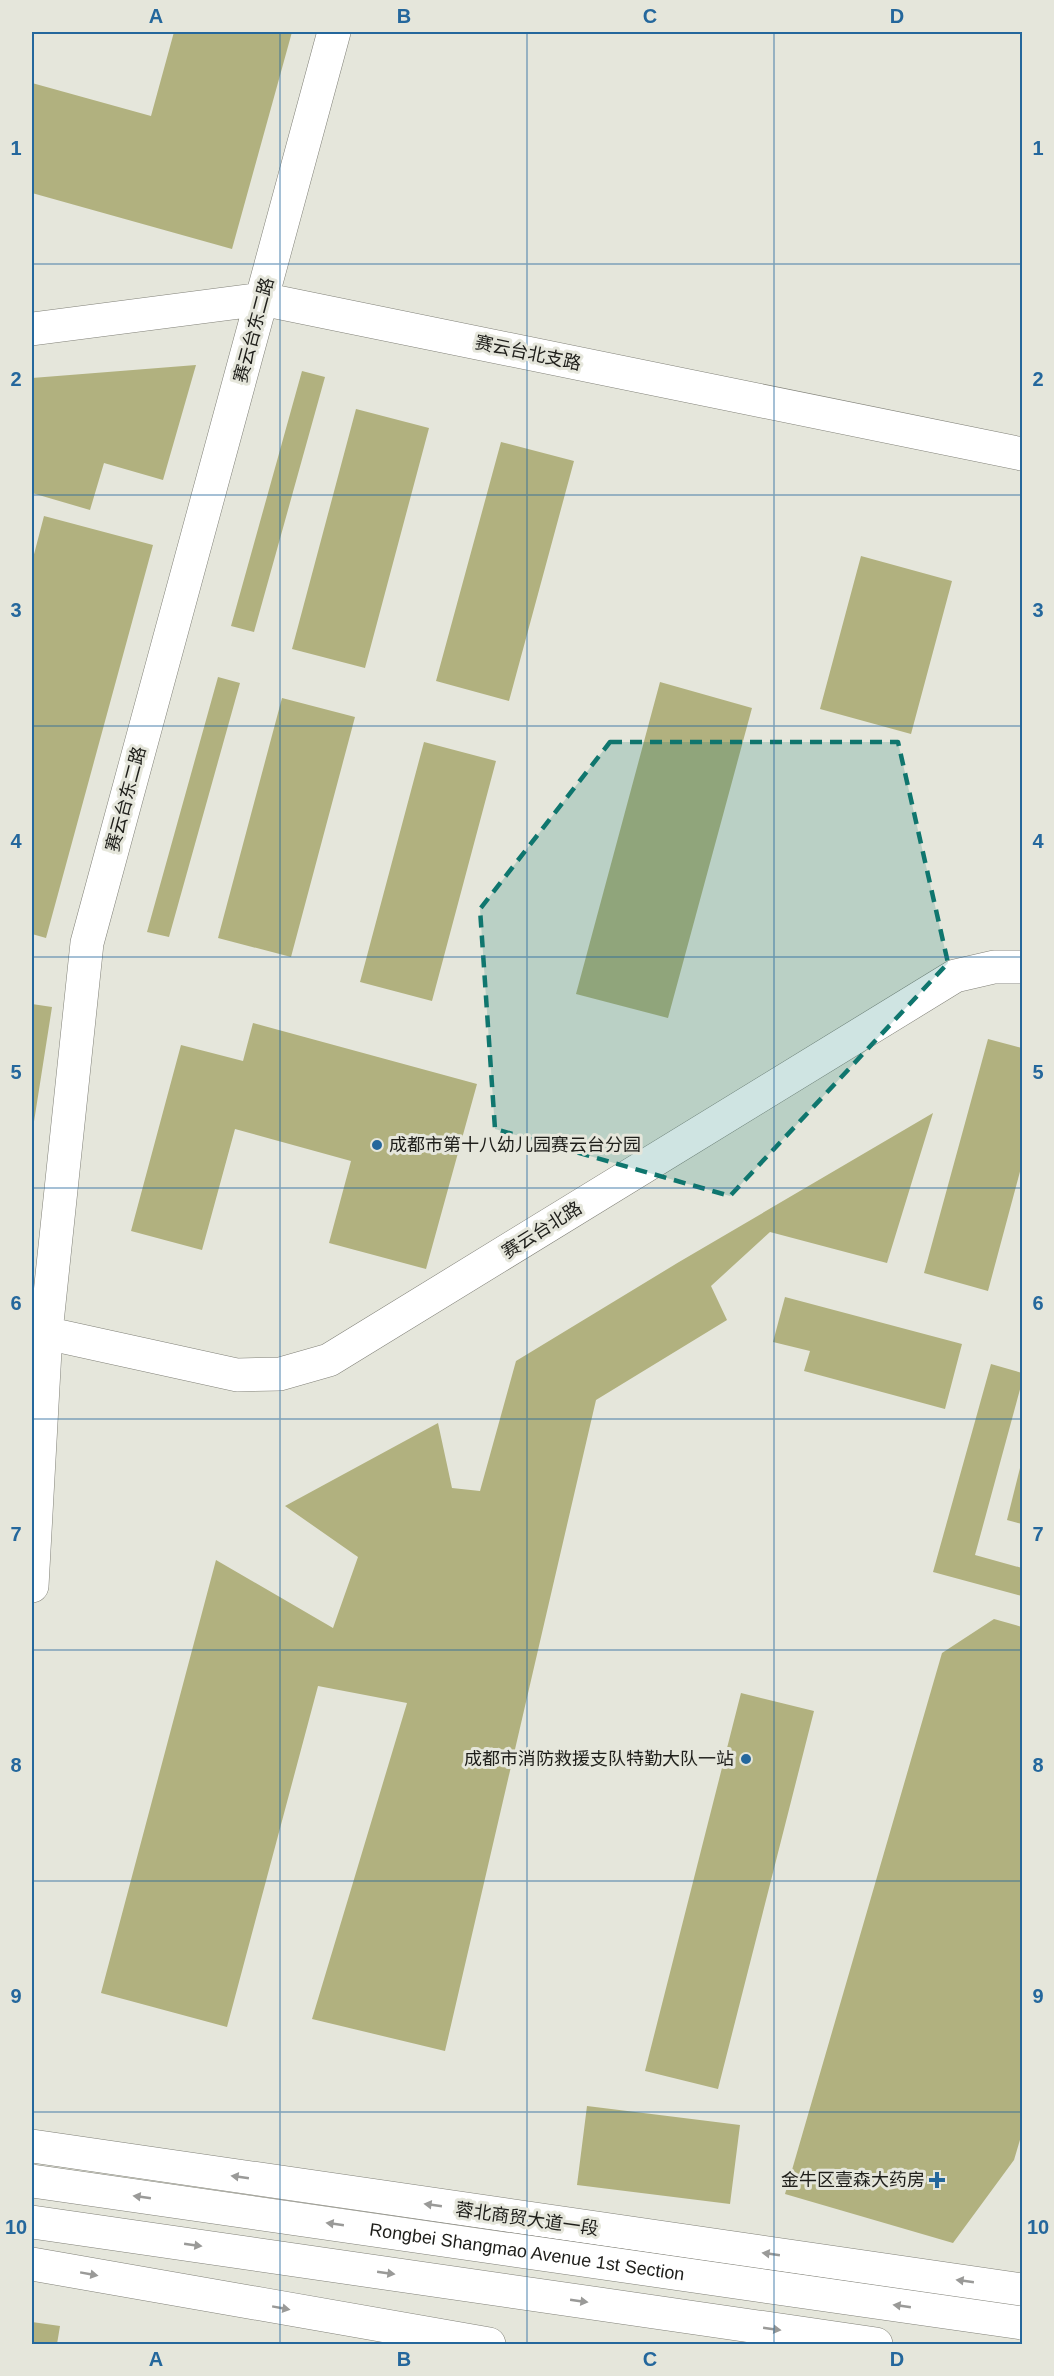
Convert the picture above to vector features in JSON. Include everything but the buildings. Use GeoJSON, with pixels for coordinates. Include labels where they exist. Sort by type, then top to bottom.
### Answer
{"type":"FeatureCollection","features":[{"type":"Feature","properties":{"kind":"main road","name":"赛云台东二路"},"geometry":{"type":"LineString","coordinates":[[32,1586],[39,1331],[87,943],[334,32]]}},
{"type":"Feature","properties":{"kind":"main road","name":"赛云台北支路"},"geometry":{"type":"LineString","coordinates":[[32,329],[262,299],[1023,454]]}},
{"type":"Feature","properties":{"kind":"main road","name":"赛云台北路"},"geometry":{"type":"LineString","coordinates":[[39,1331],[237,1375],[280,1374],[329,1360],[955,975],[994,967],[1023,967]]}},
{"type":"Feature","properties":{"kind":"main road","name":"蓉北商贸大道一段"},"geometry":{"type":"LineString","coordinates":[[32,2146],[1023,2289]]}},
{"type":"Feature","properties":{"kind":"main road","name":"Rongbei Shangmao Avenue 1st Section"},"geometry":{"type":"LineString","coordinates":[[32,2181],[1023,2324]]}},
{"type":"Feature","properties":{"kind":"main road"},"geometry":{"type":"LineString","coordinates":[[32,2222],[876,2344]]}},
{"type":"Feature","properties":{"kind":"main road"},"geometry":{"type":"LineString","coordinates":[[32,2264],[489,2344]]}},
{"type":"Feature","properties":{"kind":"highlighted area"},"geometry":{"type":"Polygon","coordinates":[[[610,742],[898,742],[948,963],[730,1196],[495,1129],[480,909],[610,742]]]}},
{"type":"Feature","properties":{"kind":"place","name":"成都市第十八幼儿园赛云台分园"},"geometry":{"type":"Point","coordinates":[377,1145]}},
{"type":"Feature","properties":{"kind":"place","name":"成都市消防救援支队特勤大队一站"},"geometry":{"type":"Point","coordinates":[746,1759]}},
{"type":"Feature","properties":{"kind":"place","name":"金牛区壹森大药房"},"geometry":{"type":"Point","coordinates":[937,2180]}}]}
